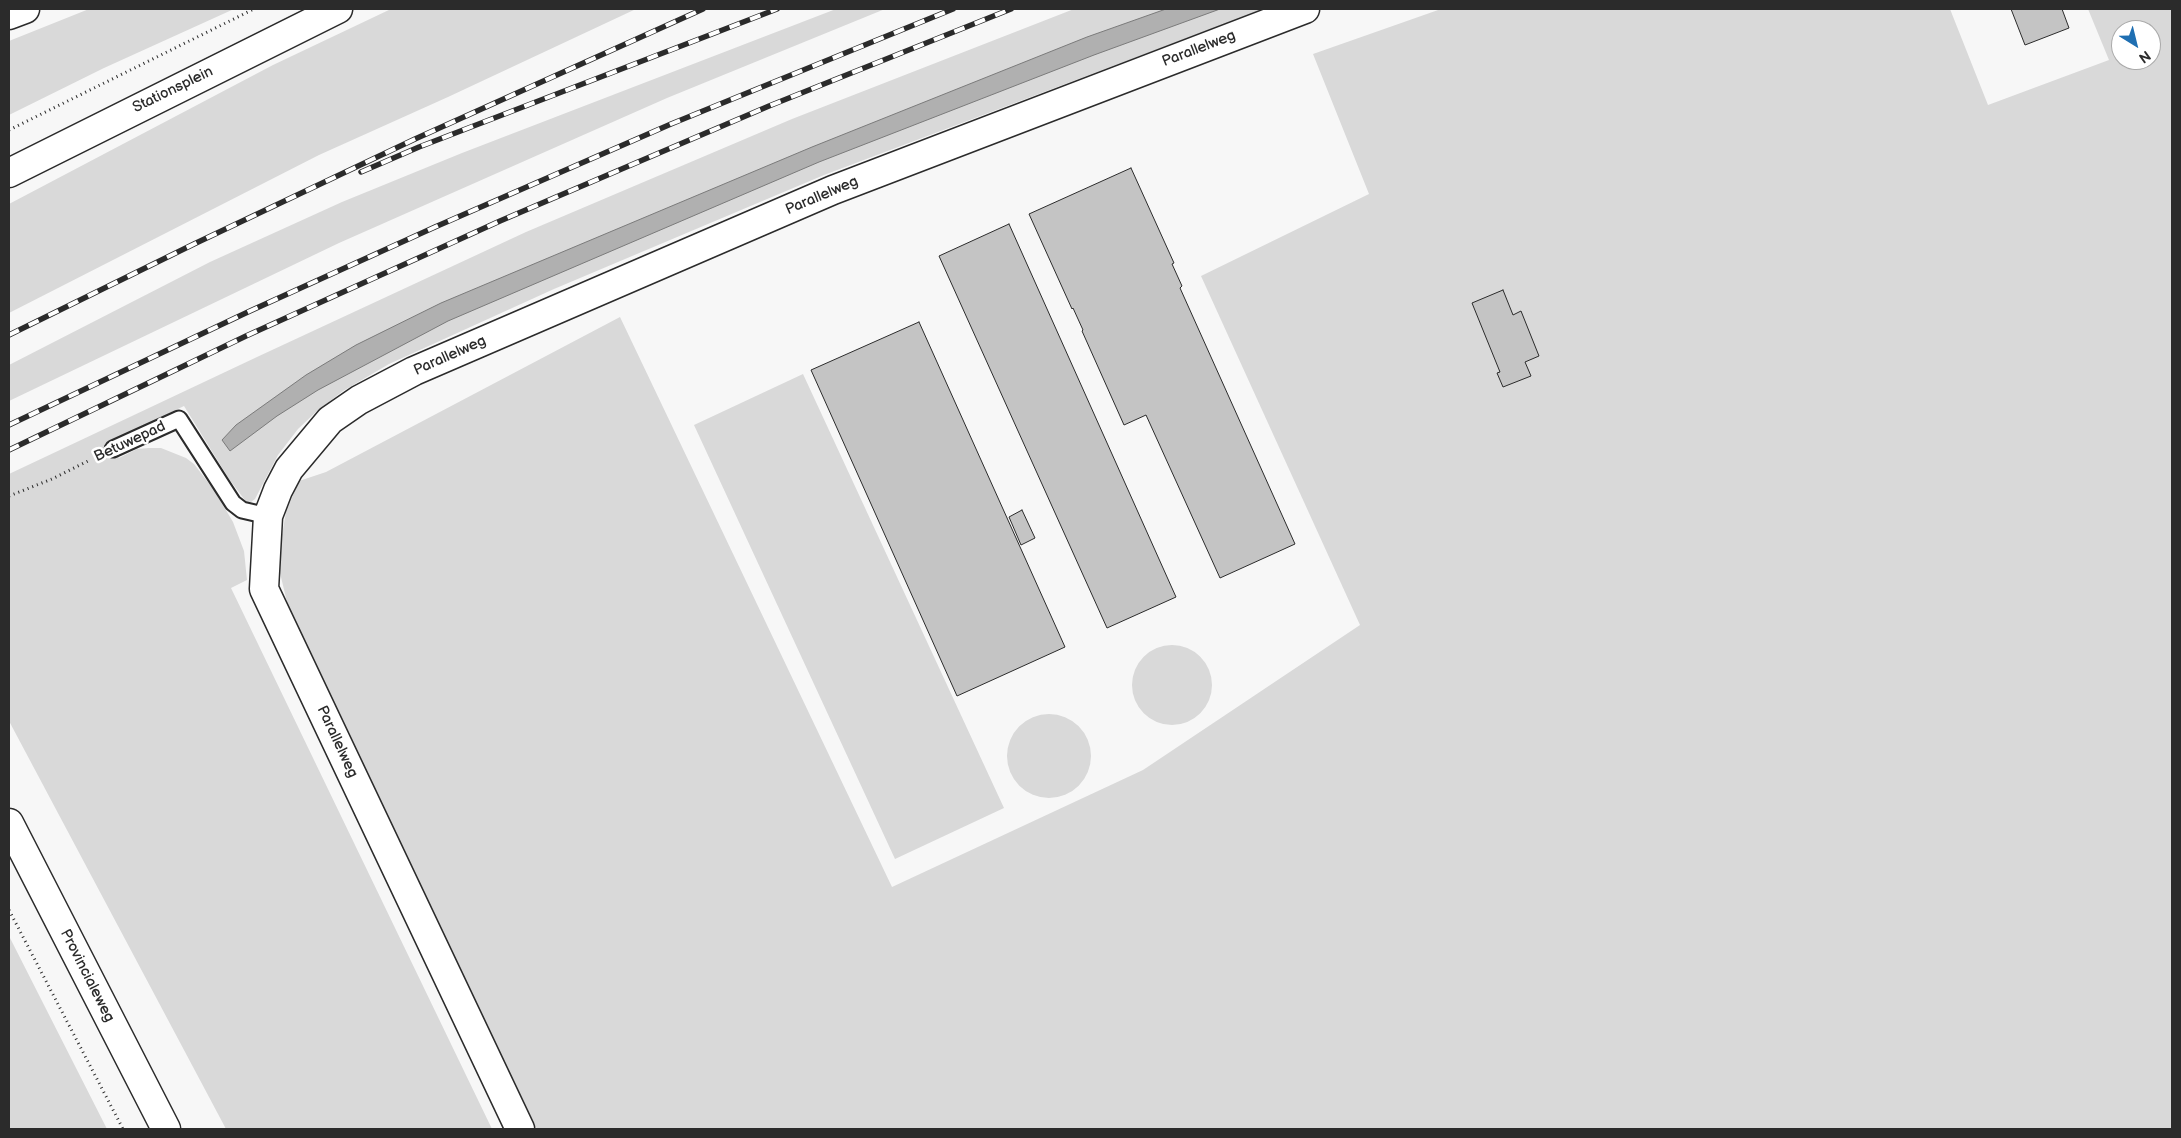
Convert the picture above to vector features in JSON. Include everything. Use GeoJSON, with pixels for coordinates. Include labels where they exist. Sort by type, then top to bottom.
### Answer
{"type":"FeatureCollection","features":[{"type":"Feature","properties":{"kind":"street"},"geometry":{"type":"LineString","coordinates":[[9,16],[25,9]]}},
{"type":"Feature","properties":{"kind":"street","name":"Stationsplein"},"geometry":{"type":"LineString","coordinates":[[9,173],[338,9]]}},
{"type":"Feature","properties":{"kind":"street","name":"Parallelweg"},"geometry":{"type":"LineString","coordinates":[[520,1129],[264,589],[268,516],[288,469],[330,420],[360,400],[414,371],[832,190],[1305,9]]}},
{"type":"Feature","properties":{"kind":"street","name":"Provincialeweg"},"geometry":{"type":"LineString","coordinates":[[9,823],[166,1129]]}},
{"type":"Feature","properties":{"kind":"lane","name":"Betuwepad"},"geometry":{"type":"LineString","coordinates":[[113,449],[179,419],[233,503],[242,510],[268,516]]}},
{"type":"Feature","properties":{"kind":"path"},"geometry":{"type":"LineString","coordinates":[[9,130],[254,9]]}},
{"type":"Feature","properties":{"kind":"path","name":"Betuwepad"},"geometry":{"type":"LineString","coordinates":[[9,496],[52,479],[113,449]]}},
{"type":"Feature","properties":{"kind":"path"},"geometry":{"type":"LineString","coordinates":[[9,910],[123,1129]]}},
{"type":"Feature","properties":{"kind":"shaded area"},"geometry":{"type":"Polygon","coordinates":[[[89,9],[234,9],[104,68],[9,115],[9,41],[89,9]]]}},
{"type":"Feature","properties":{"kind":"shaded area"},"geometry":{"type":"Polygon","coordinates":[[[391,9],[636,9],[319,155],[9,313],[9,204],[273,65],[391,9]]]}},
{"type":"Feature","properties":{"kind":"shaded area"},"geometry":{"type":"Polygon","coordinates":[[[836,9],[885,9],[667,98],[339,243],[9,401],[9,365],[210,262],[342,202],[462,153],[836,9]]]}},
{"type":"Feature","properties":{"kind":"shaded area"},"geometry":{"type":"Polygon","coordinates":[[[1074,9],[1264,9],[824,175],[554,289],[389,364],[343,391],[298,429],[278,455],[255,499],[251,502],[247,503],[229,479],[184,406],[110,442],[119,458],[137,449],[161,448],[186,458],[194,464],[214,490],[233,522],[244,551],[247,580],[231,588],[492,1129],[226,1129],[9,721],[9,474],[526,232],[792,119],[1074,9]]]}},
{"type":"Feature","properties":{"kind":"shaded area"},"geometry":{"type":"Polygon","coordinates":[[[1166,9],[1220,9],[1094,55],[819,162],[448,321],[318,390],[277,416],[230,451],[222,440],[236,425],[306,375],[356,345],[441,303],[812,147],[1087,37],[1166,9]]]}},
{"type":"Feature","properties":{"kind":"shaded area"},"geometry":{"type":"Polygon","coordinates":[[[1441,9],[1950,9],[1988,105],[2109,60],[2088,9],[2172,9],[2172,1129],[537,1129],[297,631],[280,573],[279,552],[286,512],[299,481],[326,472],[620,317],[892,887],[1143,770],[1360,625],[1201,276],[1369,194],[1313,54],[1441,9]]]}},
{"type":"Feature","properties":{"kind":"shaded area"},"geometry":{"type":"Polygon","coordinates":[[[803,374],[1004,808],[895,859],[694,425],[803,374]]]}},
{"type":"Feature","properties":{"kind":"shaded area"},"geometry":{"type":"Polygon","coordinates":[[[1164,645],[1180,645],[1201,656],[1212,677],[1212,693],[1201,714],[1180,725],[1164,725],[1150,719],[1138,707],[1132,693],[1132,677],[1138,663],[1150,651],[1164,645]]]}},
{"type":"Feature","properties":{"kind":"shaded area"},"geometry":{"type":"Polygon","coordinates":[[[1049,714],[1065,717],[1084,733],[1088,740],[1091,756],[1088,772],[1072,791],[1065,795],[1049,798],[1033,795],[1014,779],[1010,772],[1007,756],[1010,740],[1026,721],[1033,717],[1049,714]]]}},
{"type":"Feature","properties":{"kind":"shaded area"},"geometry":{"type":"Polygon","coordinates":[[[9,936],[107,1129],[9,1129],[9,936]]]}},
{"type":"Feature","properties":{"kind":"building"},"geometry":{"type":"Polygon","coordinates":[[[2011,9],[2062,9],[2069,28],[2025,45],[2011,9]]]}},
{"type":"Feature","properties":{"kind":"building"},"geometry":{"type":"Polygon","coordinates":[[[1131,168],[1174,263],[1172,264],[1182,286],[1180,288],[1295,544],[1220,578],[1146,415],[1124,425],[1083,330],[1029,214],[1131,168]]]}},
{"type":"Feature","properties":{"kind":"building"},"geometry":{"type":"Polygon","coordinates":[[[1009,224],[1176,597],[1107,628],[939,256],[1009,224]]]}},
{"type":"Feature","properties":{"kind":"building"},"geometry":{"type":"Polygon","coordinates":[[[1503,290],[1513,315],[1521,311],[1539,356],[1525,362],[1531,376],[1503,387],[1497,373],[1500,372],[1472,303],[1503,290]]]}},
{"type":"Feature","properties":{"kind":"building"},"geometry":{"type":"Polygon","coordinates":[[[919,322],[1065,647],[957,696],[811,370],[919,322]]]}},
{"type":"Feature","properties":{"kind":"building"},"geometry":{"type":"Polygon","coordinates":[[[1022,510],[1035,538],[1021,545],[1009,517],[1022,510]]]}},
{"type":"Feature","properties":{"kind":"railway"},"geometry":{"type":"LineString","coordinates":[[9,335],[194,244],[415,139],[703,9]]}},
{"type":"Feature","properties":{"kind":"railway"},"geometry":{"type":"LineString","coordinates":[[361,172],[419,147],[777,9]]}},
{"type":"Feature","properties":{"kind":"railway"},"geometry":{"type":"LineString","coordinates":[[9,425],[250,311],[435,227],[671,124],[953,9]]}},
{"type":"Feature","properties":{"kind":"railway"},"geometry":{"type":"LineString","coordinates":[[9,450],[246,336],[500,221],[769,106],[1011,9]]}}]}
